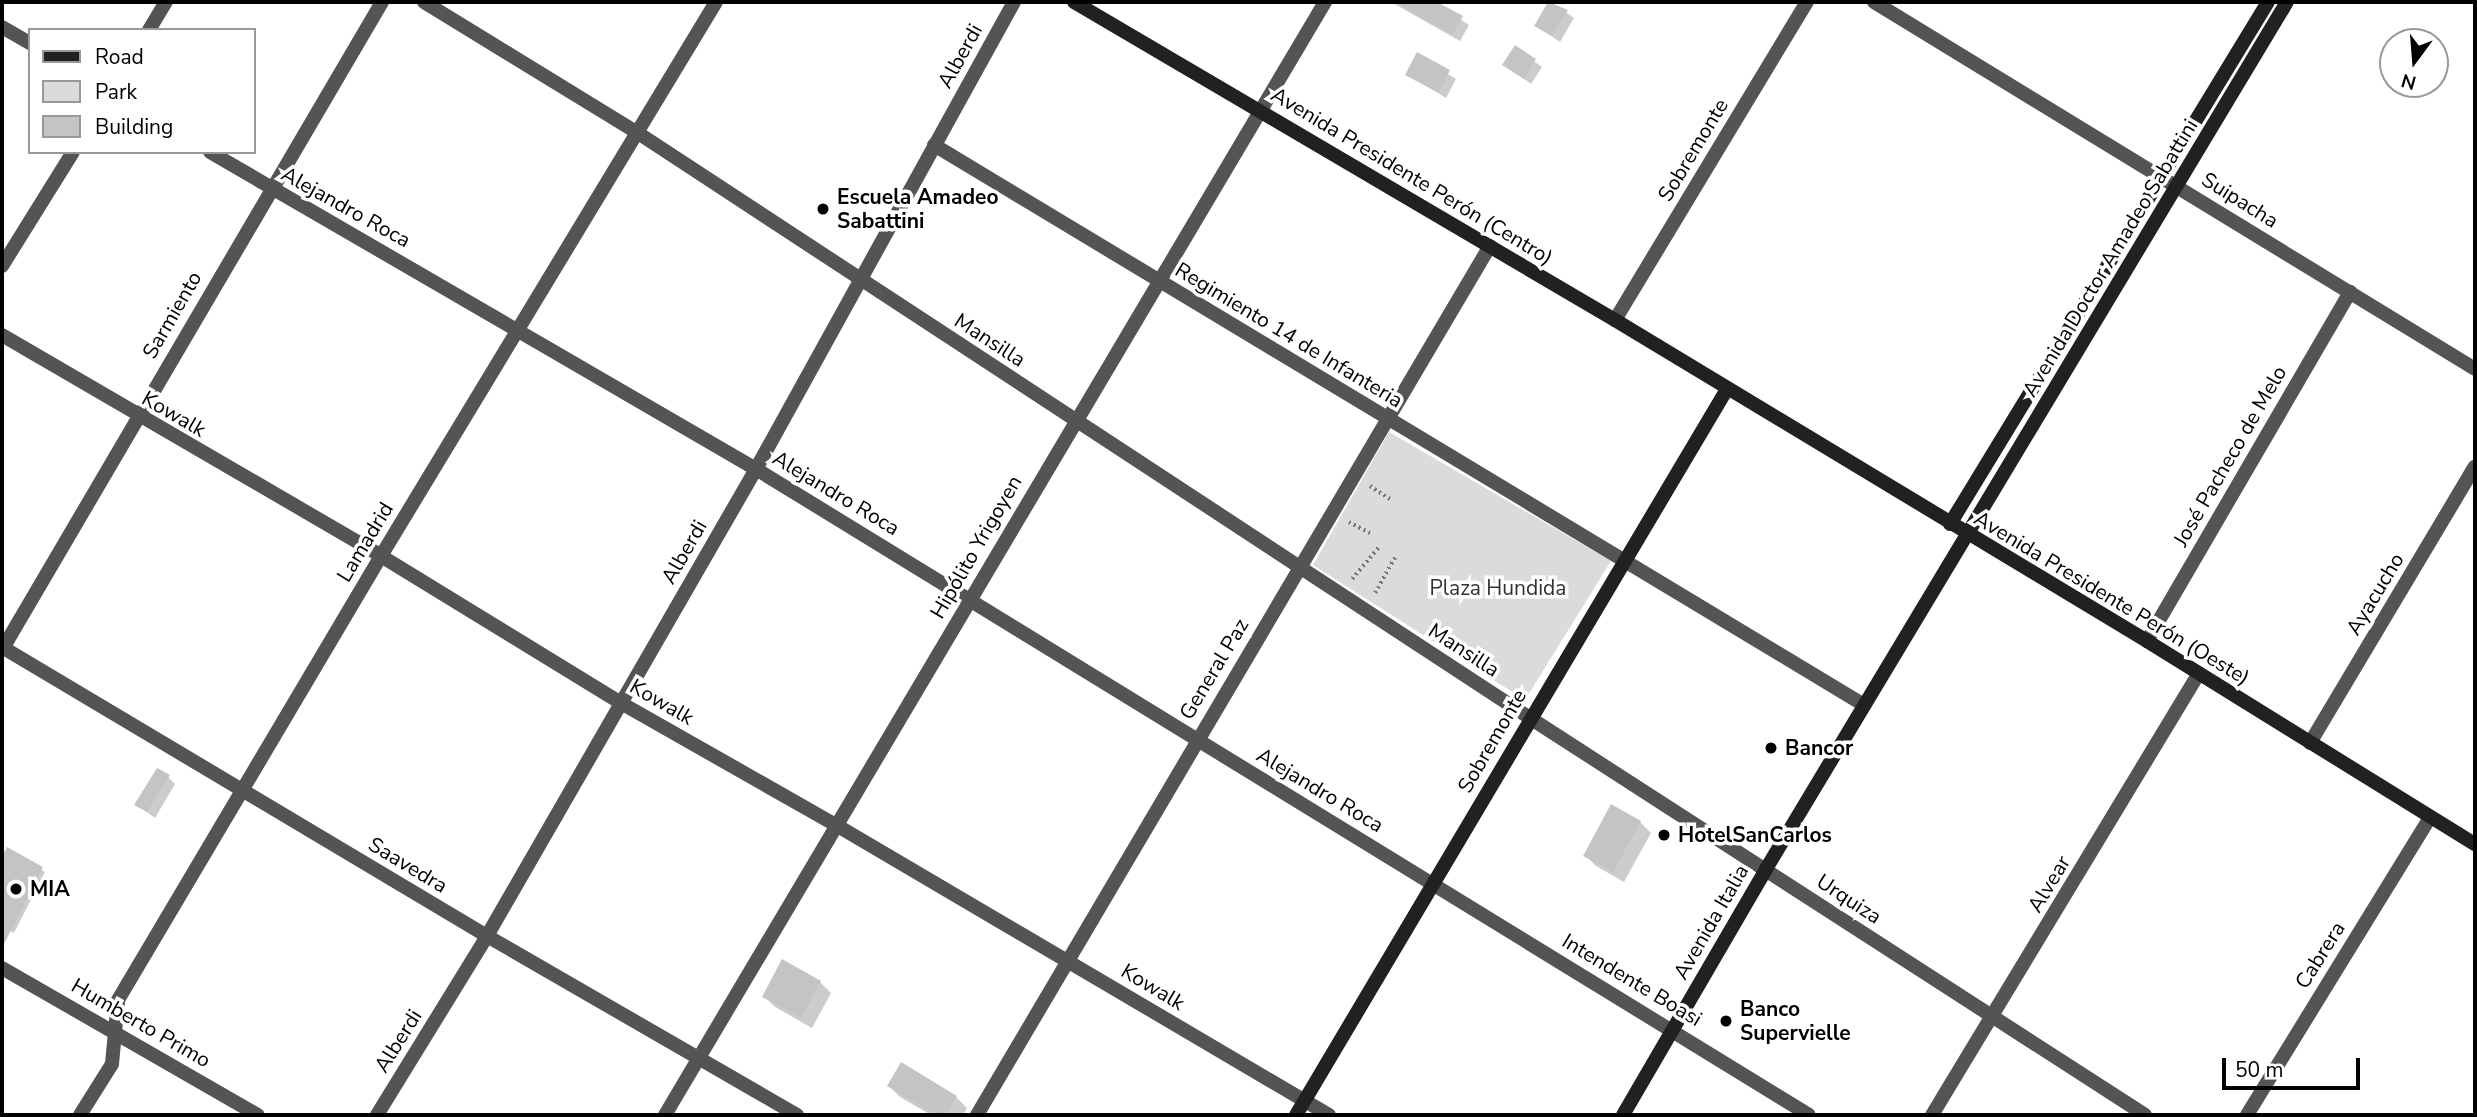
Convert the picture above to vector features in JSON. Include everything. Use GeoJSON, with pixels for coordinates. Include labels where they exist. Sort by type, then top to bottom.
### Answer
{"type":"FeatureCollection","features":[{"type":"Feature","properties":{"kind":"main road","name":"Avenida Presidente Perón (Centro)"},"geometry":{"type":"LineString","coordinates":[[1074,2],[1615,320],[1727,389]]}},
{"type":"Feature","properties":{"kind":"main road","name":"Avenida Doctor Amadeo Sabattini"},"geometry":{"type":"LineString","coordinates":[[1950,524],[2268,2]]}},
{"type":"Feature","properties":{"kind":"main road","name":"Avenida Doctor Amadeo Sabattini"},"geometry":{"type":"LineString","coordinates":[[1968,535],[2287,2]]}},
{"type":"Feature","properties":{"kind":"main road","name":"Avenida Presidente Perón (Oeste)"},"geometry":{"type":"LineString","coordinates":[[1727,389],[2147,641],[2475,844]]}},
{"type":"Feature","properties":{"kind":"main road","name":"Sobremonte"},"geometry":{"type":"LineString","coordinates":[[1296,1115],[1624,558],[1727,389]]}},
{"type":"Feature","properties":{"kind":"main road","name":"Avenida Italia"},"geometry":{"type":"LineString","coordinates":[[1623,1115],[1766,869],[1968,535]]}},
{"type":"Feature","properties":{"kind":"street"},"geometry":{"type":"LineString","coordinates":[[150,28],[166,2]]}},
{"type":"Feature","properties":{"kind":"street","name":"Sarmiento"},"geometry":{"type":"LineString","coordinates":[[2,648],[382,2]]}},
{"type":"Feature","properties":{"kind":"street","name":"Mansilla"},"geometry":{"type":"LineString","coordinates":[[424,2],[638,133],[1530,718]]}},
{"type":"Feature","properties":{"kind":"street","name":"Lamadrid"},"geometry":{"type":"LineString","coordinates":[[80,1115],[112,1063],[118,1000],[381,556],[716,2]]}},
{"type":"Feature","properties":{"kind":"street","name":"Alberdi"},"geometry":{"type":"LineString","coordinates":[[377,1115],[487,936],[756,469],[1014,2]]}},
{"type":"Feature","properties":{"kind":"street","name":"Hipólito Yrigoyen"},"geometry":{"type":"LineString","coordinates":[[665,1115],[1325,2]]}},
{"type":"Feature","properties":{"kind":"street","name":"Sobremonte"},"geometry":{"type":"LineString","coordinates":[[1615,320],[1807,2]]}},
{"type":"Feature","properties":{"kind":"street","name":"Suipacha"},"geometry":{"type":"LineString","coordinates":[[1874,2],[2163,176],[2475,369]]}},
{"type":"Feature","properties":{"kind":"street"},"geometry":{"type":"LineString","coordinates":[[2,27],[28,42]]}},
{"type":"Feature","properties":{"kind":"street","name":"Regimiento 14 de Infanteria"},"geometry":{"type":"LineString","coordinates":[[934,145],[1387,419],[1624,558],[1864,705]]}},
{"type":"Feature","properties":{"kind":"street"},"geometry":{"type":"LineString","coordinates":[[2,266],[72,154]]}},
{"type":"Feature","properties":{"kind":"street","name":"Alejandro Roca"},"geometry":{"type":"LineString","coordinates":[[213,154],[270,189],[518,328],[756,469],[1432,883]]}},
{"type":"Feature","properties":{"kind":"street","name":"General Paz"},"geometry":{"type":"LineString","coordinates":[[977,1115],[1490,246]]}},
{"type":"Feature","properties":{"kind":"street","name":"José Pacheco de Melo"},"geometry":{"type":"LineString","coordinates":[[2147,641],[2350,292]]}},
{"type":"Feature","properties":{"kind":"street","name":"Kowalk"},"geometry":{"type":"LineString","coordinates":[[2,335],[381,556],[621,702],[836,824],[1329,1115]]}},
{"type":"Feature","properties":{"kind":"street","name":"Ayacucho"},"geometry":{"type":"LineString","coordinates":[[2310,743],[2475,466]]}},
{"type":"Feature","properties":{"kind":"street","name":"Saavedra"},"geometry":{"type":"LineString","coordinates":[[2,648],[487,936],[797,1115]]}},
{"type":"Feature","properties":{"kind":"street","name":"Alvear"},"geometry":{"type":"LineString","coordinates":[[1932,1115],[2199,673]]}},
{"type":"Feature","properties":{"kind":"street","name":"Urquiza"},"geometry":{"type":"LineString","coordinates":[[1530,718],[2145,1115]]}},
{"type":"Feature","properties":{"kind":"street","name":"Cabrera"},"geometry":{"type":"LineString","coordinates":[[2247,1115],[2430,817]]}},
{"type":"Feature","properties":{"kind":"street","name":"Intendente Boasi"},"geometry":{"type":"LineString","coordinates":[[1432,883],[1809,1115]]}},
{"type":"Feature","properties":{"kind":"street","name":"Humberto Primo"},"geometry":{"type":"LineString","coordinates":[[2,968],[258,1115]]}},
{"type":"Feature","properties":{"kind":"path"},"geometry":{"type":"LineString","coordinates":[[1370,486],[1390,499]]}},
{"type":"Feature","properties":{"kind":"path"},"geometry":{"type":"LineString","coordinates":[[1349,522],[1370,533]]}},
{"type":"Feature","properties":{"kind":"path"},"geometry":{"type":"LineString","coordinates":[[1352,579],[1378,547]]}},
{"type":"Feature","properties":{"kind":"path"},"geometry":{"type":"LineString","coordinates":[[1375,593],[1395,557]]}},
{"type":"Feature","properties":{"kind":"green space","name":"Plaza Hundida"},"geometry":{"type":"Polygon","coordinates":[[[1389,432],[1611,561],[1525,700],[1313,565],[1389,432]]]}},
{"type":"Feature","properties":{"kind":"building"},"geometry":{"type":"Polygon","coordinates":[[[1395,2],[1437,2],[1463,16],[1452,35],[1395,2]]]}},
{"type":"Feature","properties":{"kind":"building"},"geometry":{"type":"Polygon","coordinates":[[[1548,2],[1568,10],[1552,36],[1534,26],[1548,2]]]}},
{"type":"Feature","properties":{"kind":"building"},"geometry":{"type":"Polygon","coordinates":[[[1515,45],[1536,59],[1524,79],[1502,65],[1515,45]]]}},
{"type":"Feature","properties":{"kind":"building"},"geometry":{"type":"Polygon","coordinates":[[[1417,52],[1450,70],[1439,93],[1405,75],[1417,52]]]}},
{"type":"Feature","properties":{"kind":"building"},"geometry":{"type":"Polygon","coordinates":[[[157,768],[170,775],[147,812],[134,805],[157,768]]]}},
{"type":"Feature","properties":{"kind":"building"},"geometry":{"type":"Polygon","coordinates":[[[1611,804],[1641,821],[1613,872],[1583,856],[1611,804]]]}},
{"type":"Feature","properties":{"kind":"building","name":"MIA"},"geometry":{"type":"Polygon","coordinates":[[[7,847],[43,867],[2,948],[2,857],[7,847]]]}},
{"type":"Feature","properties":{"kind":"building"},"geometry":{"type":"Polygon","coordinates":[[[782,959],[821,981],[801,1018],[762,997],[782,959]]]}},
{"type":"Feature","properties":{"kind":"building"},"geometry":{"type":"Polygon","coordinates":[[[901,1062],[957,1096],[946,1115],[936,1115],[887,1086],[901,1062]]]}},
{"type":"Feature","properties":{"kind":"place","name":"Escuela Amadeo Sabattini"},"geometry":{"type":"Point","coordinates":[823,209]}},
{"type":"Feature","properties":{"kind":"place","name":"Bancor"},"geometry":{"type":"Point","coordinates":[1771,748]}},
{"type":"Feature","properties":{"kind":"place","name":"HotelSanCarlos"},"geometry":{"type":"Point","coordinates":[1664,835]}},
{"type":"Feature","properties":{"kind":"place","name":"MIA"},"geometry":{"type":"Point","coordinates":[16,889]}},
{"type":"Feature","properties":{"kind":"place","name":"Banco Supervielle"},"geometry":{"type":"Point","coordinates":[1726,1021]}}]}
